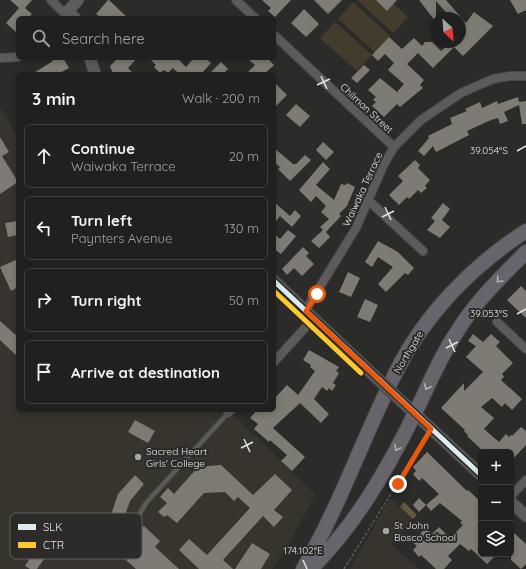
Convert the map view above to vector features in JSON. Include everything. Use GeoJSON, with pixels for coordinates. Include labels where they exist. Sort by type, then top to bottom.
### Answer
{"type":"FeatureCollection","features":[{"type":"Feature","properties":{"kind":"highway","name":"Northgate"},"geometry":{"type":"LineString","coordinates":[[303,569],[327,526],[390,384],[413,343],[439,308],[465,279],[494,254],[526,231]]}},
{"type":"Feature","properties":{"kind":"highway"},"geometry":{"type":"LineString","coordinates":[[311,569],[361,510],[415,413],[444,352],[465,319],[526,252]]}},
{"type":"Feature","properties":{"kind":"street"},"geometry":{"type":"LineString","coordinates":[[51,0],[67,15],[78,0]]}},
{"type":"Feature","properties":{"kind":"street"},"geometry":{"type":"LineString","coordinates":[[236,0],[253,16]]}},
{"type":"Feature","properties":{"kind":"street","name":"Chilman Street"},"geometry":{"type":"LineString","coordinates":[[276,37],[394,147]]}},
{"type":"Feature","properties":{"kind":"street"},"geometry":{"type":"LineString","coordinates":[[0,58],[16,57]]}},
{"type":"Feature","properties":{"kind":"street"},"geometry":{"type":"LineString","coordinates":[[90,60],[94,72]]}},
{"type":"Feature","properties":{"kind":"street","name":"Waiwaka Terrace"},"geometry":{"type":"LineString","coordinates":[[276,359],[310,314],[356,228],[384,164],[394,147],[421,120],[461,93],[493,79],[510,76],[526,76]]}},
{"type":"Feature","properties":{"kind":"street"},"geometry":{"type":"LineString","coordinates":[[369,201],[423,251]]}},
{"type":"Feature","properties":{"kind":"street"},"geometry":{"type":"LineString","coordinates":[[276,283],[478,472]]}},
{"type":"Feature","properties":{"kind":"street"},"geometry":{"type":"LineString","coordinates":[[497,322],[526,349]]}},
{"type":"Feature","properties":{"kind":"street"},"geometry":{"type":"LineString","coordinates":[[514,493],[526,480]]}},
{"type":"Feature","properties":{"kind":"street"},"geometry":{"type":"LineString","coordinates":[[514,505],[526,516]]}},
{"type":"Feature","properties":{"kind":"lane"},"geometry":{"type":"LineString","coordinates":[[140,513],[146,503],[228,412]]}},
{"type":"Feature","properties":{"kind":"path"},"geometry":{"type":"LineString","coordinates":[[344,569],[431,429]]}},
{"type":"Feature","properties":{"kind":"shaded area"},"geometry":{"type":"Polygon","coordinates":[[[357,0],[389,0],[408,17],[393,33],[357,0]]]}},
{"type":"Feature","properties":{"kind":"shaded area"},"geometry":{"type":"Polygon","coordinates":[[[353,2],[390,36],[375,52],[338,19],[353,2]]]}},
{"type":"Feature","properties":{"kind":"shaded area"},"geometry":{"type":"Polygon","coordinates":[[[335,22],[372,55],[357,71],[320,38],[335,22]]]}},
{"type":"Feature","properties":{"kind":"shaded area","name":"Sacred Heart Girls' College"},"geometry":{"type":"Polygon","coordinates":[[[0,107],[16,135],[16,412],[230,412],[315,494],[287,548],[272,569],[0,569],[0,107]]]}},
{"type":"Feature","properties":{"kind":"shaded area","name":"St John Bosco School"},"geometry":{"type":"Polygon","coordinates":[[[390,498],[412,519],[391,544],[419,569],[350,569],[390,498]]]}},
{"type":"Feature","properties":{"kind":"shaded area"},"geometry":{"type":"Polygon","coordinates":[[[404,502],[417,515],[413,519],[400,507],[404,502]]]}},
{"type":"Feature","properties":{"kind":"building"},"geometry":{"type":"Polygon","coordinates":[[[10,0],[32,0],[25,8],[32,14],[30,16],[16,16],[16,32],[6,23],[19,8],[10,0]]]}},
{"type":"Feature","properties":{"kind":"building"},"geometry":{"type":"Polygon","coordinates":[[[109,0],[126,16],[98,16],[96,14],[109,0]]]}},
{"type":"Feature","properties":{"kind":"building"},"geometry":{"type":"Polygon","coordinates":[[[262,0],[291,0],[276,16],[268,11],[271,8],[262,0]]]}},
{"type":"Feature","properties":{"kind":"building"},"geometry":{"type":"Polygon","coordinates":[[[314,0],[342,0],[328,14],[314,0]]]}},
{"type":"Feature","properties":{"kind":"building"},"geometry":{"type":"Polygon","coordinates":[[[376,0],[397,0],[387,11],[376,0]]]}},
{"type":"Feature","properties":{"kind":"building"},"geometry":{"type":"Polygon","coordinates":[[[419,0],[446,0],[456,12],[446,12],[436,1],[436,12],[430,12],[430,14],[419,0]]]}},
{"type":"Feature","properties":{"kind":"building"},"geometry":{"type":"Polygon","coordinates":[[[510,0],[526,0],[526,10],[518,14],[510,0]]]}},
{"type":"Feature","properties":{"kind":"building"},"geometry":{"type":"Polygon","coordinates":[[[304,9],[319,24],[306,37],[291,23],[304,9]]]}},
{"type":"Feature","properties":{"kind":"building"},"geometry":{"type":"Polygon","coordinates":[[[474,12],[493,26],[463,56],[455,48],[466,48],[466,23],[474,12]]]}},
{"type":"Feature","properties":{"kind":"building"},"geometry":{"type":"Polygon","coordinates":[[[389,37],[402,49],[414,38],[422,46],[425,42],[430,42],[430,48],[438,48],[441,51],[444,48],[453,48],[433,68],[418,53],[407,64],[424,80],[420,85],[423,88],[400,107],[397,104],[384,117],[372,106],[376,102],[373,100],[376,97],[368,90],[380,78],[397,92],[404,84],[388,70],[394,63],[385,54],[378,61],[372,55],[389,37]]]}},
{"type":"Feature","properties":{"kind":"building"},"geometry":{"type":"Polygon","coordinates":[[[52,60],[64,60],[69,68],[62,72],[35,72],[53,61],[52,60]]]}},
{"type":"Feature","properties":{"kind":"building"},"geometry":{"type":"Polygon","coordinates":[[[116,60],[135,60],[128,68],[132,72],[112,72],[110,66],[116,60]]]}},
{"type":"Feature","properties":{"kind":"building"},"geometry":{"type":"Polygon","coordinates":[[[151,60],[179,60],[186,67],[192,60],[207,60],[211,63],[203,72],[177,72],[173,68],[169,72],[164,70],[159,72],[154,67],[156,65],[151,60]]]}},
{"type":"Feature","properties":{"kind":"building"},"geometry":{"type":"Polygon","coordinates":[[[249,60],[269,60],[274,65],[266,72],[248,72],[255,65],[249,60]]]}},
{"type":"Feature","properties":{"kind":"building"},"geometry":{"type":"Polygon","coordinates":[[[221,62],[228,69],[225,72],[211,72],[221,62]]]}},
{"type":"Feature","properties":{"kind":"building"},"geometry":{"type":"Polygon","coordinates":[[[364,65],[370,70],[357,83],[351,78],[364,65]]]}},
{"type":"Feature","properties":{"kind":"building"},"geometry":{"type":"Polygon","coordinates":[[[276,84],[287,95],[276,106],[276,84]]]}},
{"type":"Feature","properties":{"kind":"building"},"geometry":{"type":"Polygon","coordinates":[[[518,97],[519,102],[526,101],[526,124],[522,124],[519,105],[504,112],[508,121],[500,124],[498,118],[491,120],[467,131],[469,135],[436,152],[433,146],[424,156],[418,151],[429,138],[428,136],[452,124],[450,118],[467,111],[465,109],[480,102],[482,108],[497,101],[498,104],[518,97]]]}},
{"type":"Feature","properties":{"kind":"building"},"geometry":{"type":"Polygon","coordinates":[[[296,104],[310,116],[300,127],[286,115],[296,104]]]}},
{"type":"Feature","properties":{"kind":"building"},"geometry":{"type":"Polygon","coordinates":[[[0,137],[9,152],[2,156],[16,179],[16,183],[0,194],[0,137]]]}},
{"type":"Feature","properties":{"kind":"building"},"geometry":{"type":"Polygon","coordinates":[[[323,142],[334,152],[326,160],[316,150],[323,142]]]}},
{"type":"Feature","properties":{"kind":"building"},"geometry":{"type":"Polygon","coordinates":[[[276,150],[293,164],[296,164],[305,155],[311,160],[290,181],[278,169],[280,167],[276,164],[276,150]]]}},
{"type":"Feature","properties":{"kind":"building"},"geometry":{"type":"Polygon","coordinates":[[[415,160],[420,165],[418,168],[430,180],[425,186],[427,188],[421,193],[418,190],[409,199],[407,197],[399,205],[389,195],[403,181],[398,176],[415,160]]]}},
{"type":"Feature","properties":{"kind":"building"},"geometry":{"type":"Polygon","coordinates":[[[323,162],[330,169],[316,185],[334,200],[341,184],[346,185],[347,183],[355,187],[347,206],[339,214],[341,216],[326,232],[330,237],[319,248],[311,241],[323,230],[320,227],[329,219],[321,212],[326,206],[316,196],[311,202],[299,190],[323,162]]]}},
{"type":"Feature","properties":{"kind":"building"},"geometry":{"type":"Polygon","coordinates":[[[443,203],[450,209],[442,220],[450,227],[440,238],[427,230],[435,221],[431,218],[443,203]]]}},
{"type":"Feature","properties":{"kind":"building"},"geometry":{"type":"Polygon","coordinates":[[[276,204],[290,216],[295,210],[301,216],[292,227],[280,216],[276,221],[276,204]]]}},
{"type":"Feature","properties":{"kind":"building"},"geometry":{"type":"Polygon","coordinates":[[[16,221],[16,235],[8,237],[5,223],[16,221]]]}},
{"type":"Feature","properties":{"kind":"building"},"geometry":{"type":"Polygon","coordinates":[[[288,230],[296,236],[281,254],[276,250],[276,236],[280,239],[288,230]]]}},
{"type":"Feature","properties":{"kind":"building"},"geometry":{"type":"Polygon","coordinates":[[[378,241],[398,252],[414,268],[408,275],[405,273],[386,292],[378,284],[393,267],[378,257],[372,267],[365,262],[378,241]]]}},
{"type":"Feature","properties":{"kind":"building"},"geometry":{"type":"Polygon","coordinates":[[[303,247],[309,253],[306,256],[314,264],[302,276],[294,268],[287,275],[282,269],[303,247]]]}},
{"type":"Feature","properties":{"kind":"building"},"geometry":{"type":"Polygon","coordinates":[[[16,260],[16,288],[11,291],[0,267],[16,260]]]}},
{"type":"Feature","properties":{"kind":"building"},"geometry":{"type":"Polygon","coordinates":[[[348,272],[360,278],[351,297],[339,292],[348,272]]]}},
{"type":"Feature","properties":{"kind":"building"},"geometry":{"type":"Polygon","coordinates":[[[521,286],[526,291],[526,318],[507,300],[521,286]]]}},
{"type":"Feature","properties":{"kind":"building"},"geometry":{"type":"Polygon","coordinates":[[[365,299],[378,305],[370,322],[357,317],[365,299]]]}},
{"type":"Feature","properties":{"kind":"building"},"geometry":{"type":"Polygon","coordinates":[[[0,321],[16,335],[16,355],[0,340],[0,321]]]}},
{"type":"Feature","properties":{"kind":"building"},"geometry":{"type":"Polygon","coordinates":[[[473,334],[483,342],[491,334],[500,342],[496,346],[513,363],[502,374],[504,377],[501,380],[522,399],[512,410],[505,403],[502,407],[492,398],[481,407],[494,418],[484,429],[499,442],[506,434],[509,437],[511,435],[512,436],[521,427],[526,431],[526,445],[514,458],[514,449],[481,449],[467,436],[468,435],[464,431],[465,430],[441,408],[464,383],[464,391],[483,372],[466,357],[476,346],[468,341],[473,334]]]}},
{"type":"Feature","properties":{"kind":"building"},"geometry":{"type":"Polygon","coordinates":[[[309,350],[339,367],[336,371],[339,373],[333,383],[336,385],[332,391],[329,388],[327,391],[322,387],[314,399],[329,414],[321,423],[300,403],[273,428],[305,457],[292,471],[281,461],[287,455],[270,440],[269,442],[254,429],[258,424],[250,418],[255,412],[276,412],[276,397],[287,385],[298,395],[315,371],[310,367],[311,365],[303,360],[309,350]]]}},
{"type":"Feature","properties":{"kind":"building"},"geometry":{"type":"Polygon","coordinates":[[[135,420],[155,431],[148,443],[128,432],[135,420]]]}},
{"type":"Feature","properties":{"kind":"building"},"geometry":{"type":"Polygon","coordinates":[[[427,452],[467,491],[468,490],[478,499],[478,556],[471,549],[469,551],[460,544],[448,556],[452,560],[444,569],[436,569],[421,555],[419,557],[413,550],[417,546],[412,542],[426,528],[432,534],[439,527],[450,538],[463,525],[460,523],[462,521],[440,503],[431,511],[426,505],[439,494],[422,478],[419,481],[413,474],[416,471],[413,467],[427,452]]]}},
{"type":"Feature","properties":{"kind":"building"},"geometry":{"type":"Polygon","coordinates":[[[221,465],[253,495],[275,474],[292,490],[274,510],[283,517],[274,527],[263,516],[223,560],[233,569],[199,569],[179,550],[189,539],[207,555],[250,508],[238,497],[234,501],[225,492],[204,493],[177,523],[167,515],[164,517],[158,512],[167,503],[160,497],[168,488],[174,494],[198,467],[221,465]]]}},
{"type":"Feature","properties":{"kind":"building"},"geometry":{"type":"Polygon","coordinates":[[[135,475],[144,484],[130,501],[126,513],[112,513],[118,494],[135,475]]]}},
{"type":"Feature","properties":{"kind":"building"},"geometry":{"type":"Polygon","coordinates":[[[419,498],[426,505],[419,512],[413,505],[419,498]]]}},
{"type":"Feature","properties":{"kind":"building"},"geometry":{"type":"Polygon","coordinates":[[[144,526],[160,541],[155,547],[179,569],[136,569],[126,560],[142,559],[142,528],[144,526]]]}},
{"type":"Feature","properties":{"kind":"building"},"geometry":{"type":"Polygon","coordinates":[[[514,533],[526,544],[526,564],[521,569],[511,560],[511,557],[514,557],[514,533]]]}},
{"type":"Feature","properties":{"kind":"building"},"geometry":{"type":"Polygon","coordinates":[[[252,543],[270,554],[261,569],[235,569],[252,543]]]}},
{"type":"Feature","properties":{"kind":"building"},"geometry":{"type":"Polygon","coordinates":[[[480,557],[494,557],[487,564],[480,557]]]}},
{"type":"Feature","properties":{"kind":"building"},"geometry":{"type":"Polygon","coordinates":[[[30,559],[44,559],[37,569],[30,569],[25,566],[30,559]]]}},
{"type":"Feature","properties":{"kind":"transit line","name":"SLK"},"geometry":{"type":"LineString","coordinates":[[276,283],[478,472]]}},
{"type":"Feature","properties":{"kind":"transit line","name":"CTR"},"geometry":{"type":"LineString","coordinates":[[276,293],[361,373]]}},
{"type":"Feature","properties":{"kind":"place","name":"Sacred Heart Girls' College"},"geometry":{"type":"Point","coordinates":[138,457]}},
{"type":"Feature","properties":{"kind":"place","name":"St John Bosco School"},"geometry":{"type":"Point","coordinates":[386,531]}},
{"type":"Feature","properties":{"kind":"route"},"geometry":{"type":"LineString","coordinates":[[317,294],[306,311],[431,429],[398,484]]}}]}
